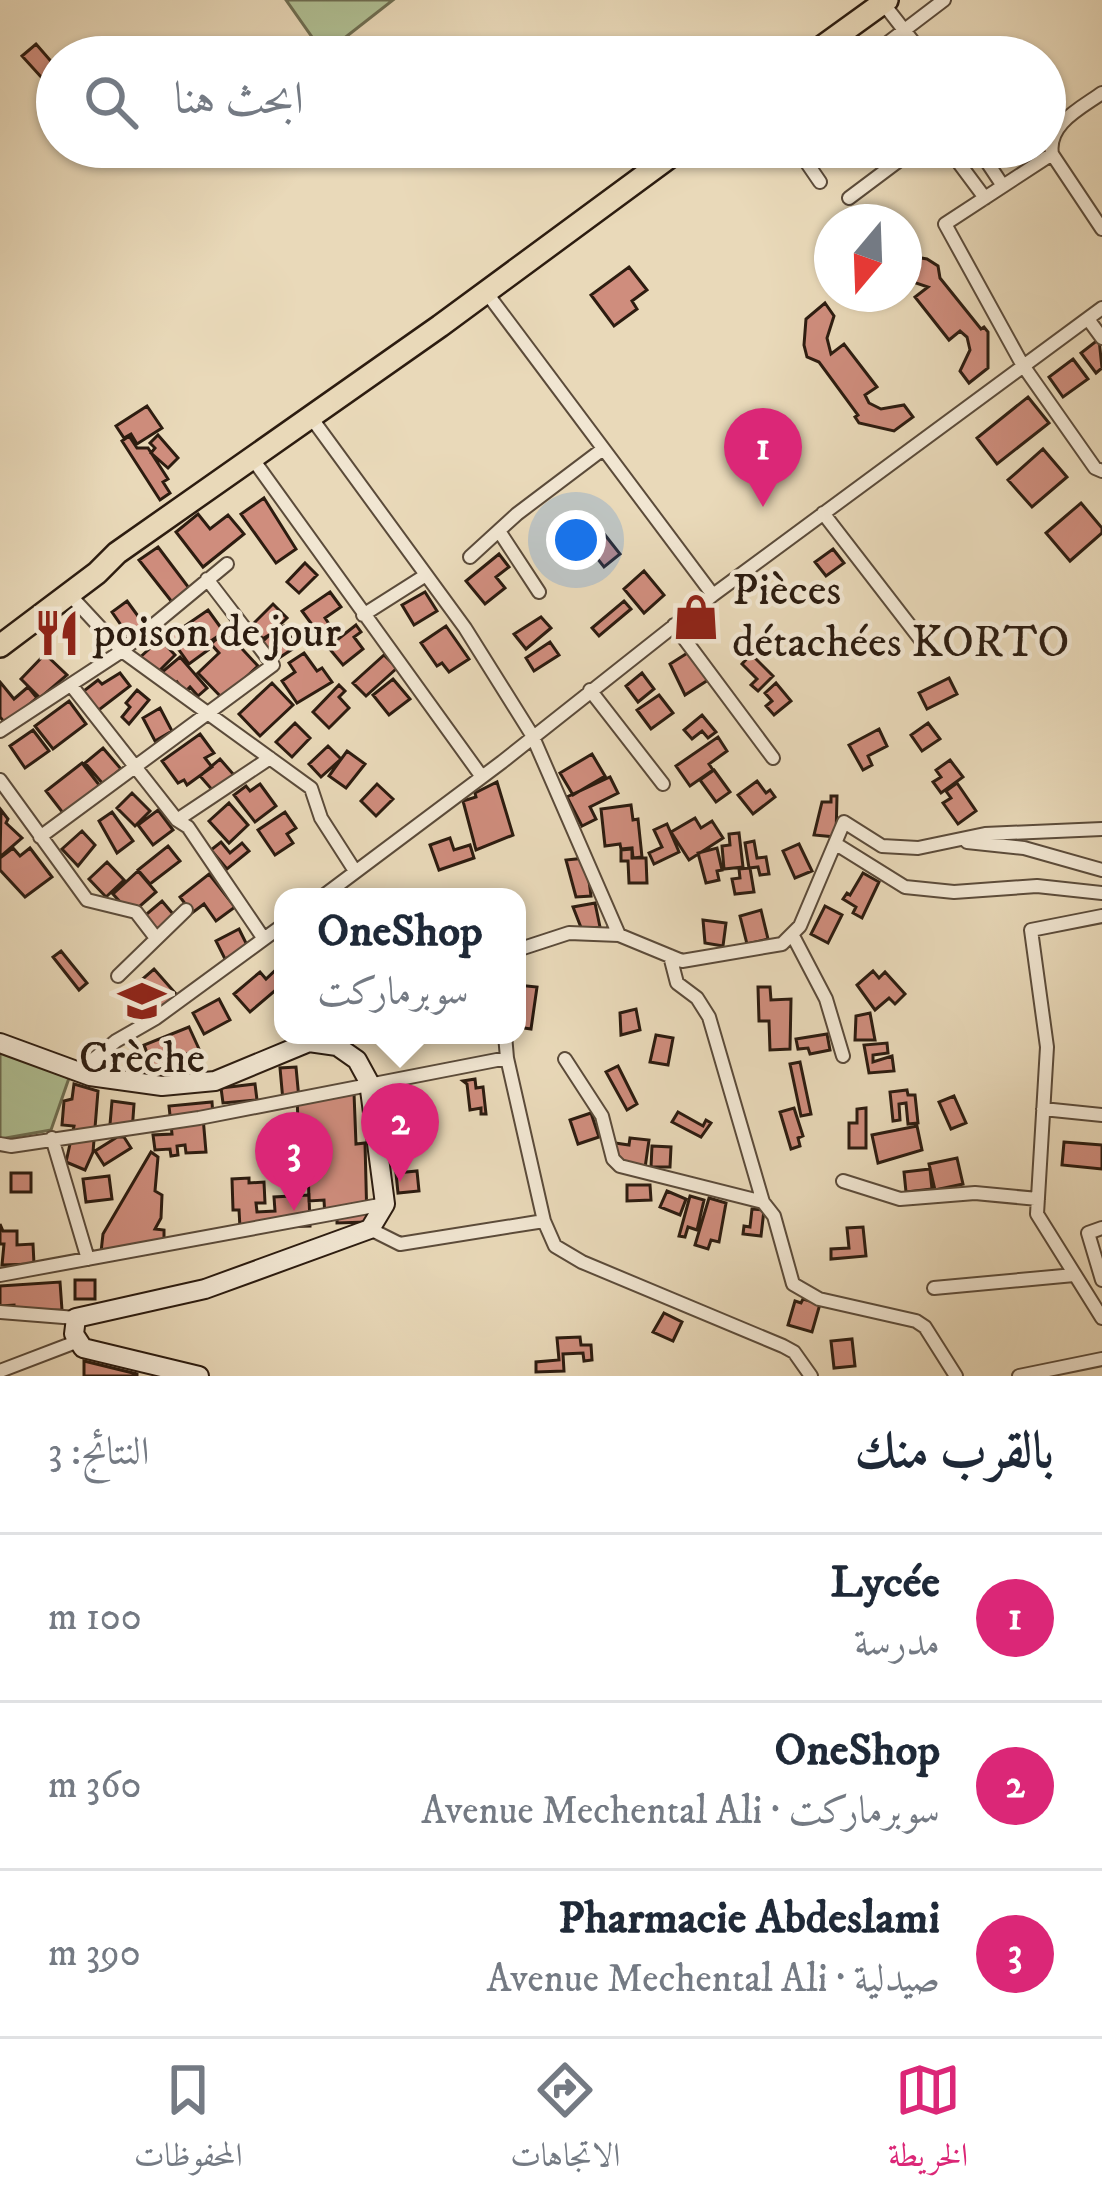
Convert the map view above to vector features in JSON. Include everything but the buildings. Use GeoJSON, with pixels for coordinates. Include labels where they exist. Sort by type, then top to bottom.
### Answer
{"type":"FeatureCollection","features":[{"type":"Feature","properties":{"kind":"main road"},"geometry":{"type":"LineString","coordinates":[[837,36],[885,1]]}},
{"type":"Feature","properties":{"kind":"main road"},"geometry":{"type":"LineString","coordinates":[[0,646],[117,553],[654,168]]}},
{"type":"Feature","properties":{"kind":"main road"},"geometry":{"type":"LineString","coordinates":[[0,1043],[78,1072],[162,1086],[203,1083],[243,1072],[305,1044]]}},
{"type":"Feature","properties":{"kind":"main road"},"geometry":{"type":"LineString","coordinates":[[199,1376],[98,1354],[76,1342],[76,1318],[206,1289],[370,1229],[385,1204],[369,1082],[350,1054],[330,1044]]}},
{"type":"Feature","properties":{"kind":"street"},"geometry":{"type":"LineString","coordinates":[[897,36],[944,0]]}},
{"type":"Feature","properties":{"kind":"street"},"geometry":{"type":"LineString","coordinates":[[885,1],[908,36]]}},
{"type":"Feature","properties":{"kind":"street"},"geometry":{"type":"LineString","coordinates":[[1066,120],[1102,92]]}},
{"type":"Feature","properties":{"kind":"street"},"geometry":{"type":"LineString","coordinates":[[810,168],[820,182]]}},
{"type":"Feature","properties":{"kind":"street"},"geometry":{"type":"LineString","coordinates":[[848,198],[889,168]]}},
{"type":"Feature","properties":{"kind":"street"},"geometry":{"type":"LineString","coordinates":[[963,168],[985,198]]}},
{"type":"Feature","properties":{"kind":"street"},"geometry":{"type":"LineString","coordinates":[[991,168],[1003,186]]}},
{"type":"Feature","properties":{"kind":"street"},"geometry":{"type":"LineString","coordinates":[[1031,168],[945,224],[1022,364],[1095,468],[1102,471]]}},
{"type":"Feature","properties":{"kind":"street"},"geometry":{"type":"LineString","coordinates":[[1061,168],[1102,229]]}},
{"type":"Feature","properties":{"kind":"street"},"geometry":{"type":"LineString","coordinates":[[486,292],[713,596]]}},
{"type":"Feature","properties":{"kind":"street"},"geometry":{"type":"LineString","coordinates":[[334,888],[713,596],[1102,308]]}},
{"type":"Feature","properties":{"kind":"street"},"geometry":{"type":"LineString","coordinates":[[1088,319],[1102,338]]}},
{"type":"Feature","properties":{"kind":"street"},"geometry":{"type":"LineString","coordinates":[[310,416],[426,575],[532,734],[619,935]]}},
{"type":"Feature","properties":{"kind":"street"},"geometry":{"type":"LineString","coordinates":[[470,557],[604,449]]}},
{"type":"Feature","properties":{"kind":"street"},"geometry":{"type":"LineString","coordinates":[[252,458],[482,777]]}},
{"type":"Feature","properties":{"kind":"street"},"geometry":{"type":"LineString","coordinates":[[823,513],[921,640]]}},
{"type":"Feature","properties":{"kind":"street"},"geometry":{"type":"LineString","coordinates":[[499,531],[539,592]]}},
{"type":"Feature","properties":{"kind":"street"},"geometry":{"type":"LineString","coordinates":[[0,731],[122,651],[227,564]]}},
{"type":"Feature","properties":{"kind":"street"},"geometry":{"type":"LineString","coordinates":[[363,615],[426,575]]}},
{"type":"Feature","properties":{"kind":"street"},"geometry":{"type":"LineString","coordinates":[[40,837],[273,665],[207,579]]}},
{"type":"Feature","properties":{"kind":"street"},"geometry":{"type":"LineString","coordinates":[[68,594],[122,651],[311,788],[320,818],[355,872]]}},
{"type":"Feature","properties":{"kind":"street"},"geometry":{"type":"LineString","coordinates":[[674,626],[773,758]]}},
{"type":"Feature","properties":{"kind":"street"},"geometry":{"type":"LineString","coordinates":[[70,685],[177,820],[188,827],[264,939]]}},
{"type":"Feature","properties":{"kind":"street"},"geometry":{"type":"LineString","coordinates":[[590,690],[663,784]]}},
{"type":"Feature","properties":{"kind":"street"},"geometry":{"type":"LineString","coordinates":[[177,820],[270,758]]}},
{"type":"Feature","properties":{"kind":"street"},"geometry":{"type":"LineString","coordinates":[[0,780],[87,900],[136,912],[157,938]]}},
{"type":"Feature","properties":{"kind":"street"},"geometry":{"type":"LineString","coordinates":[[526,947],[569,933],[619,935],[682,961],[782,944],[800,926],[844,822],[882,846],[918,848],[985,834],[1102,829]]}},
{"type":"Feature","properties":{"kind":"street"},"geometry":{"type":"LineString","coordinates":[[953,841],[1024,848],[1102,870]]}},
{"type":"Feature","properties":{"kind":"street"},"geometry":{"type":"LineString","coordinates":[[836,844],[905,886],[954,892],[1037,886],[1102,892]]}},
{"type":"Feature","properties":{"kind":"street"},"geometry":{"type":"LineString","coordinates":[[118,976],[186,910]]}},
{"type":"Feature","properties":{"kind":"street"},"geometry":{"type":"LineString","coordinates":[[1102,916],[1030,930],[1047,1047],[1037,1214],[1074,1275],[1097,1302],[1102,1318]]}},
{"type":"Feature","properties":{"kind":"street"},"geometry":{"type":"LineString","coordinates":[[78,1072],[274,932]]}},
{"type":"Feature","properties":{"kind":"street"},"geometry":{"type":"LineString","coordinates":[[792,934],[826,999],[843,1056]]}},
{"type":"Feature","properties":{"kind":"street"},"geometry":{"type":"LineString","coordinates":[[670,956],[677,983],[697,998],[709,1017],[763,1202],[774,1216],[788,1277],[800,1291],[819,1299],[916,1321],[925,1327],[956,1376]]}},
{"type":"Feature","properties":{"kind":"street"},"geometry":{"type":"LineString","coordinates":[[506,1044],[544,1221],[555,1246],[582,1262],[783,1346],[794,1352],[811,1376]]}},
{"type":"Feature","properties":{"kind":"street"},"geometry":{"type":"LineString","coordinates":[[0,1144],[199,1118],[507,1058]]}},
{"type":"Feature","properties":{"kind":"street"},"geometry":{"type":"LineString","coordinates":[[565,1059],[602,1116],[620,1166],[763,1202]]}},
{"type":"Feature","properties":{"kind":"street"},"geometry":{"type":"LineString","coordinates":[[1043,1109],[1102,1115]]}},
{"type":"Feature","properties":{"kind":"street"},"geometry":{"type":"LineString","coordinates":[[52,1138],[88,1259]]}},
{"type":"Feature","properties":{"kind":"street"},"geometry":{"type":"LineString","coordinates":[[843,1181],[900,1199],[975,1192],[1038,1199]]}},
{"type":"Feature","properties":{"kind":"street"},"geometry":{"type":"LineString","coordinates":[[0,1275],[385,1204]]}},
{"type":"Feature","properties":{"kind":"street"},"geometry":{"type":"LineString","coordinates":[[370,1229],[400,1244],[544,1221]]}},
{"type":"Feature","properties":{"kind":"street"},"geometry":{"type":"LineString","coordinates":[[1102,1228],[1088,1233],[1102,1280]]}},
{"type":"Feature","properties":{"kind":"street"},"geometry":{"type":"LineString","coordinates":[[934,1288],[1074,1275]]}},
{"type":"Feature","properties":{"kind":"street"},"geometry":{"type":"LineString","coordinates":[[0,1312],[76,1318]]}},
{"type":"Feature","properties":{"kind":"street"},"geometry":{"type":"LineString","coordinates":[[0,1371],[76,1342]]}},
{"type":"Feature","properties":{"kind":"street"},"geometry":{"type":"LineString","coordinates":[[1019,1376],[1102,1359]]}},
{"type":"Feature","properties":{"kind":"green space"},"geometry":{"type":"Polygon","coordinates":[[[286,0],[393,0],[347,36],[311,36],[286,0]]]}},
{"type":"Feature","properties":{"kind":"green space"},"geometry":{"type":"Polygon","coordinates":[[[0,1050],[69,1078],[51,1130],[0,1139],[0,1050]]]}},
{"type":"Feature","properties":{"kind":"place","name":"Lycée"},"geometry":{"type":"Point","coordinates":[763,507]}},
{"type":"Feature","properties":{"kind":"place","name":"Pièces détachées KORTO"},"geometry":{"type":"Point","coordinates":[696,617]}},
{"type":"Feature","properties":{"kind":"place","name":"poison de jour"},"geometry":{"type":"Point","coordinates":[57,633]}},
{"type":"Feature","properties":{"kind":"place","name":"Crèche"},"geometry":{"type":"Point","coordinates":[142,1001]}},
{"type":"Feature","properties":{"kind":"place","name":"OneShop"},"geometry":{"type":"Point","coordinates":[400,1182]}},
{"type":"Feature","properties":{"kind":"place","name":"Pharmacie Abdeslami"},"geometry":{"type":"Point","coordinates":[294,1211]}}]}
